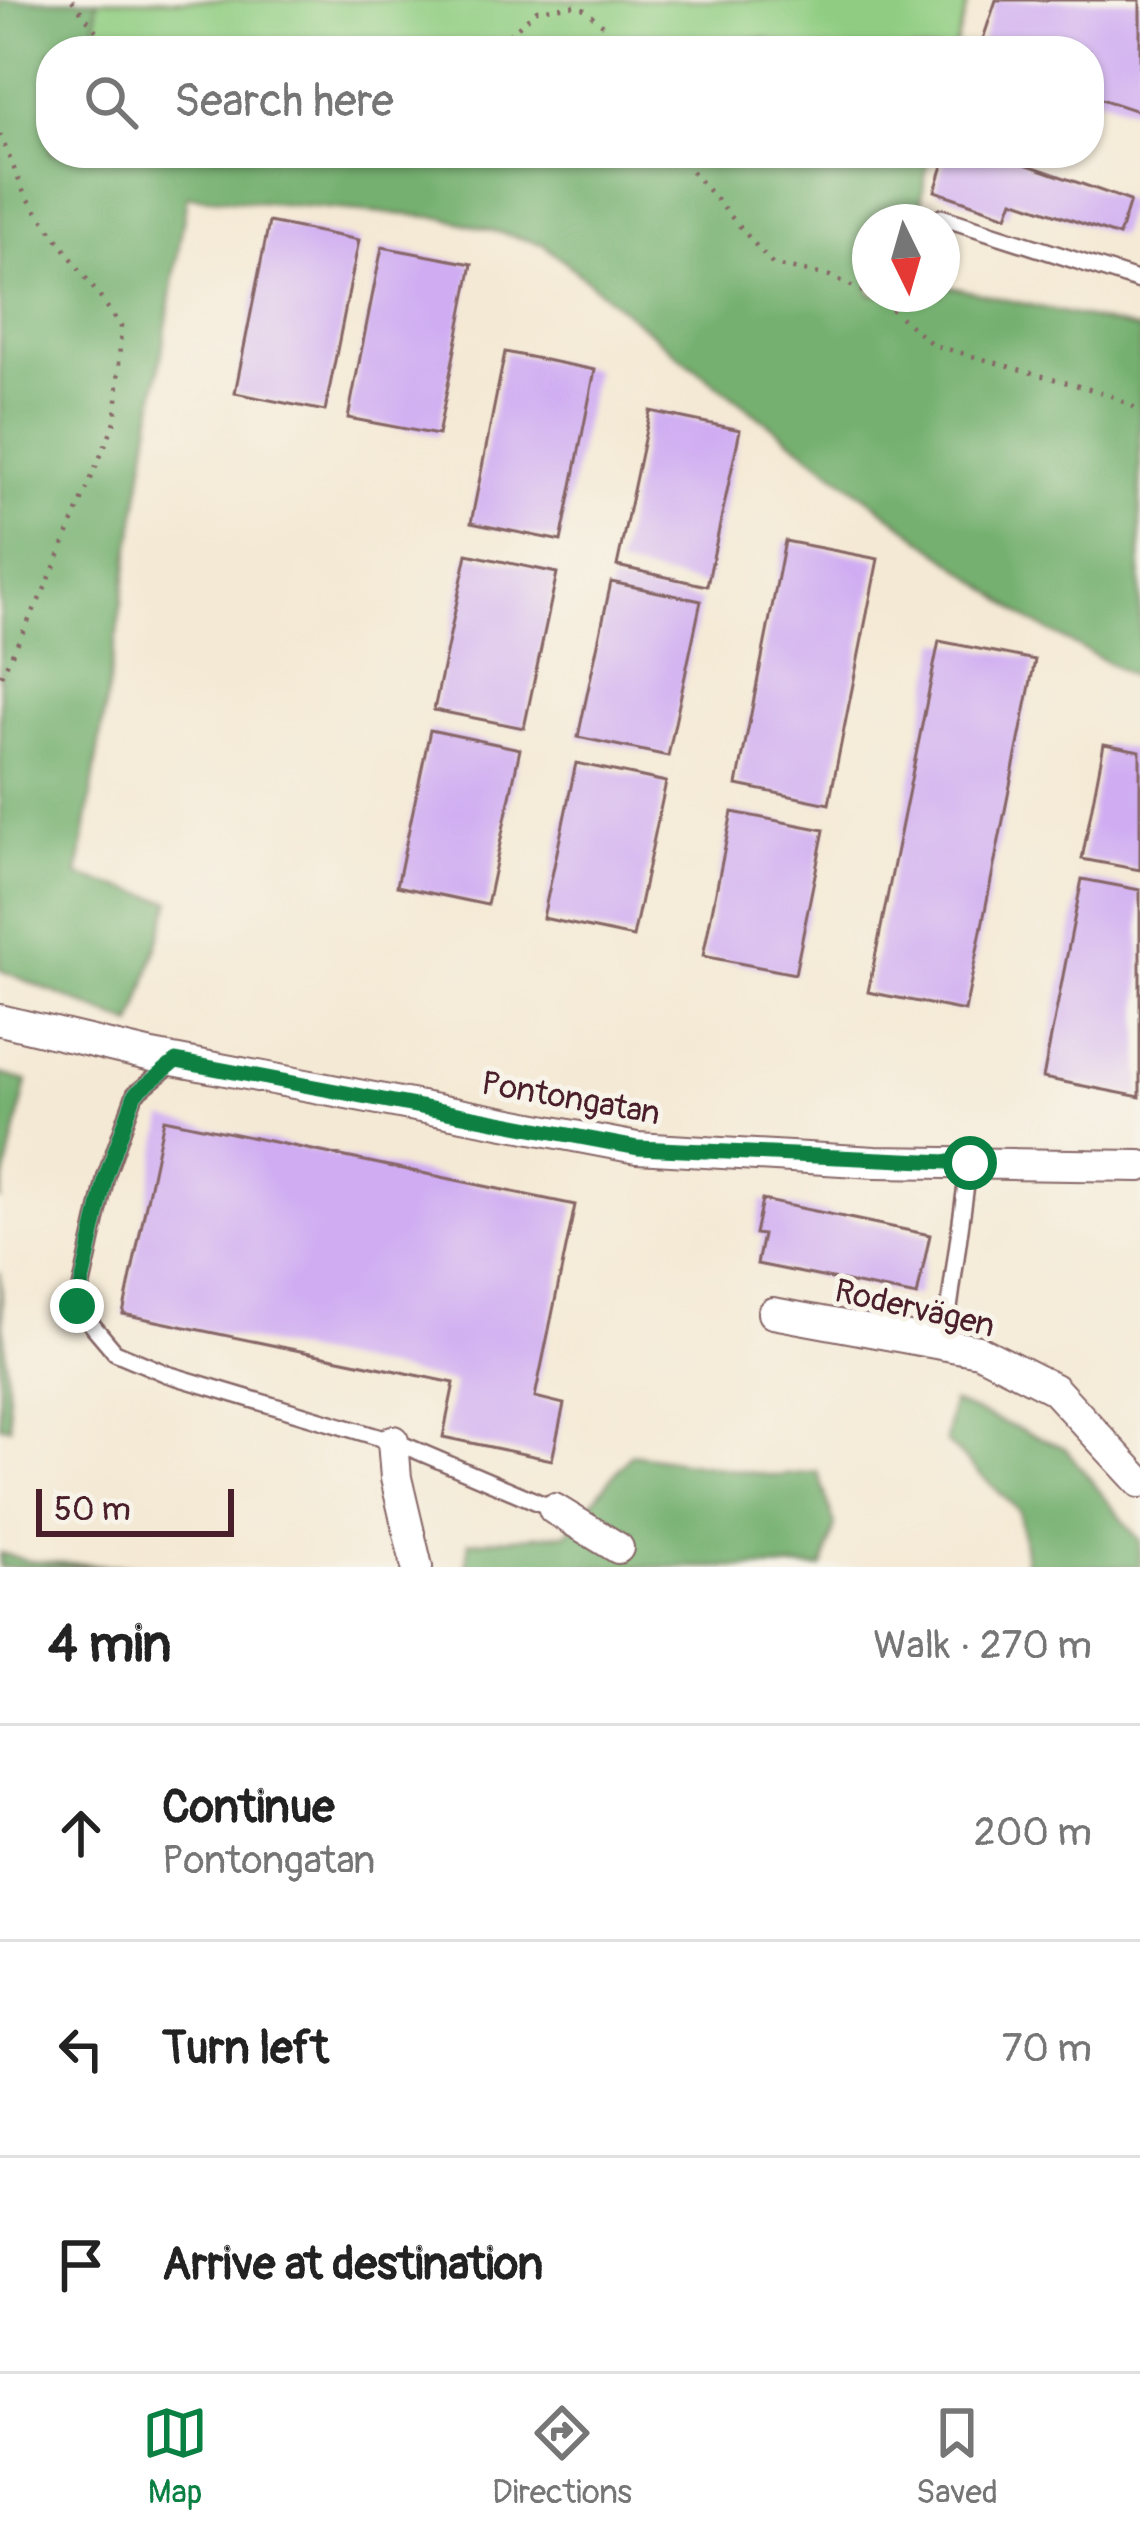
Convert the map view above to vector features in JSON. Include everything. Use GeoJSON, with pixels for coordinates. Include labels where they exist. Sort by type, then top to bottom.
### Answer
{"type":"FeatureCollection","features":[{"type":"Feature","properties":{"kind":"street","name":"Pontongatan"},"geometry":{"type":"LineString","coordinates":[[0,1020],[176,1061],[638,1148],[1140,1166]]}},
{"type":"Feature","properties":{"kind":"street","name":"Rodervägen"},"geometry":{"type":"LineString","coordinates":[[773,1313],[979,1351],[1054,1389],[1140,1482]]}},
{"type":"Feature","properties":{"kind":"street"},"geometry":{"type":"LineString","coordinates":[[393,1441],[396,1478],[417,1567]]}},
{"type":"Feature","properties":{"kind":"street"},"geometry":{"type":"LineString","coordinates":[[554,1509],[618,1548]]}},
{"type":"Feature","properties":{"kind":"lane"},"geometry":{"type":"LineString","coordinates":[[960,223],[1140,281]]}},
{"type":"Feature","properties":{"kind":"lane"},"geometry":{"type":"LineString","coordinates":[[176,1061],[135,1094],[106,1176],[77,1306],[115,1352],[166,1374],[393,1441],[554,1509]]}},
{"type":"Feature","properties":{"kind":"lane"},"geometry":{"type":"LineString","coordinates":[[944,1345],[970,1163]]}},
{"type":"Feature","properties":{"kind":"path"},"geometry":{"type":"LineString","coordinates":[[72,0],[100,36]]}},
{"type":"Feature","properties":{"kind":"path"},"geometry":{"type":"LineString","coordinates":[[508,36],[537,10],[579,5],[608,28],[611,36]]}},
{"type":"Feature","properties":{"kind":"path"},"geometry":{"type":"LineString","coordinates":[[0,134],[24,193],[121,326],[116,419],[47,584],[0,678]]}},
{"type":"Feature","properties":{"kind":"path"},"geometry":{"type":"LineString","coordinates":[[689,168],[773,265],[830,276],[879,299],[933,345],[1107,394],[1140,410]]}},
{"type":"Feature","properties":{"kind":"green space"},"geometry":{"type":"Polygon","coordinates":[[[0,0],[97,0],[95,31],[104,36],[36,36],[36,168],[927,168],[921,204],[852,204],[852,312],[960,312],[960,289],[1140,330],[1140,680],[1032,622],[678,355],[543,244],[444,218],[187,196],[78,876],[171,901],[133,1025],[0,970],[0,0]]]}},
{"type":"Feature","properties":{"kind":"green space"},"geometry":{"type":"Polygon","coordinates":[[[97,0],[969,0],[958,36],[102,36],[95,32],[97,0]]]}},
{"type":"Feature","properties":{"kind":"green space"},"geometry":{"type":"Polygon","coordinates":[[[0,1074],[27,1081],[0,1201],[0,1074]]]}},
{"type":"Feature","properties":{"kind":"green space"},"geometry":{"type":"Polygon","coordinates":[[[0,1271],[10,1427],[0,1426],[0,1271]]]}},
{"type":"Feature","properties":{"kind":"green space"},"geometry":{"type":"Polygon","coordinates":[[[952,1402],[1065,1448],[1140,1541],[1140,1567],[1027,1567],[1019,1511],[946,1442],[952,1402]]]}},
{"type":"Feature","properties":{"kind":"green space"},"geometry":{"type":"Polygon","coordinates":[[[631,1454],[774,1476],[818,1472],[835,1525],[823,1567],[466,1567],[469,1542],[567,1533],[631,1454]]]}},
{"type":"Feature","properties":{"kind":"green space"},"geometry":{"type":"Polygon","coordinates":[[[0,1553],[29,1561],[143,1567],[0,1567],[0,1553]]]}},
{"type":"Feature","properties":{"kind":"building"},"geometry":{"type":"Polygon","coordinates":[[[996,0],[1140,0],[1140,112],[1104,100],[1104,36],[984,36],[996,0]]]}},
{"type":"Feature","properties":{"kind":"building"},"geometry":{"type":"Polygon","coordinates":[[[942,168],[1036,168],[1130,201],[1119,236],[1013,200],[1007,216],[935,191],[942,168]]]}},
{"type":"Feature","properties":{"kind":"building"},"geometry":{"type":"Polygon","coordinates":[[[269,222],[359,240],[325,411],[235,393],[269,222]]]}},
{"type":"Feature","properties":{"kind":"building"},"geometry":{"type":"Polygon","coordinates":[[[382,247],[472,264],[438,435],[348,418],[382,247]]]}},
{"type":"Feature","properties":{"kind":"building"},"geometry":{"type":"Polygon","coordinates":[[[505,352],[595,370],[561,541],[471,523],[505,352]]]}},
{"type":"Feature","properties":{"kind":"building"},"geometry":{"type":"Polygon","coordinates":[[[650,411],[740,430],[707,586],[617,566],[650,411]]]}},
{"type":"Feature","properties":{"kind":"building"},"geometry":{"type":"Polygon","coordinates":[[[785,541],[878,559],[829,804],[737,785],[785,541]]]}},
{"type":"Feature","properties":{"kind":"building"},"geometry":{"type":"Polygon","coordinates":[[[467,554],[557,573],[524,728],[434,710],[467,554]]]}},
{"type":"Feature","properties":{"kind":"building"},"geometry":{"type":"Polygon","coordinates":[[[611,582],[701,601],[668,756],[578,737],[611,582]]]}},
{"type":"Feature","properties":{"kind":"building"},"geometry":{"type":"Polygon","coordinates":[[[939,641],[1035,660],[965,1011],[868,992],[939,641]]]}},
{"type":"Feature","properties":{"kind":"building"},"geometry":{"type":"Polygon","coordinates":[[[430,730],[520,749],[487,905],[397,886],[430,730]]]}},
{"type":"Feature","properties":{"kind":"building"},"geometry":{"type":"Polygon","coordinates":[[[1104,744],[1140,751],[1140,870],[1082,859],[1104,744]]]}},
{"type":"Feature","properties":{"kind":"building"},"geometry":{"type":"Polygon","coordinates":[[[576,763],[666,782],[633,937],[543,918],[576,763]]]}},
{"type":"Feature","properties":{"kind":"building"},"geometry":{"type":"Polygon","coordinates":[[[732,812],[824,830],[795,974],[703,956],[732,812]]]}},
{"type":"Feature","properties":{"kind":"building"},"geometry":{"type":"Polygon","coordinates":[[[1082,879],[1140,890],[1140,1097],[1043,1078],[1082,879]]]}},
{"type":"Feature","properties":{"kind":"building"},"geometry":{"type":"Polygon","coordinates":[[[164,1119],[575,1205],[535,1397],[564,1404],[552,1460],[443,1437],[454,1383],[123,1314],[164,1119]]]}},
{"type":"Feature","properties":{"kind":"building"},"geometry":{"type":"Polygon","coordinates":[[[762,1200],[930,1235],[917,1296],[757,1264],[763,1235],[755,1234],[762,1200]]]}},
{"type":"Feature","properties":{"kind":"route"},"geometry":{"type":"LineString","coordinates":[[77,1306],[106,1176],[135,1094],[176,1061],[638,1148],[970,1163]]}}]}
